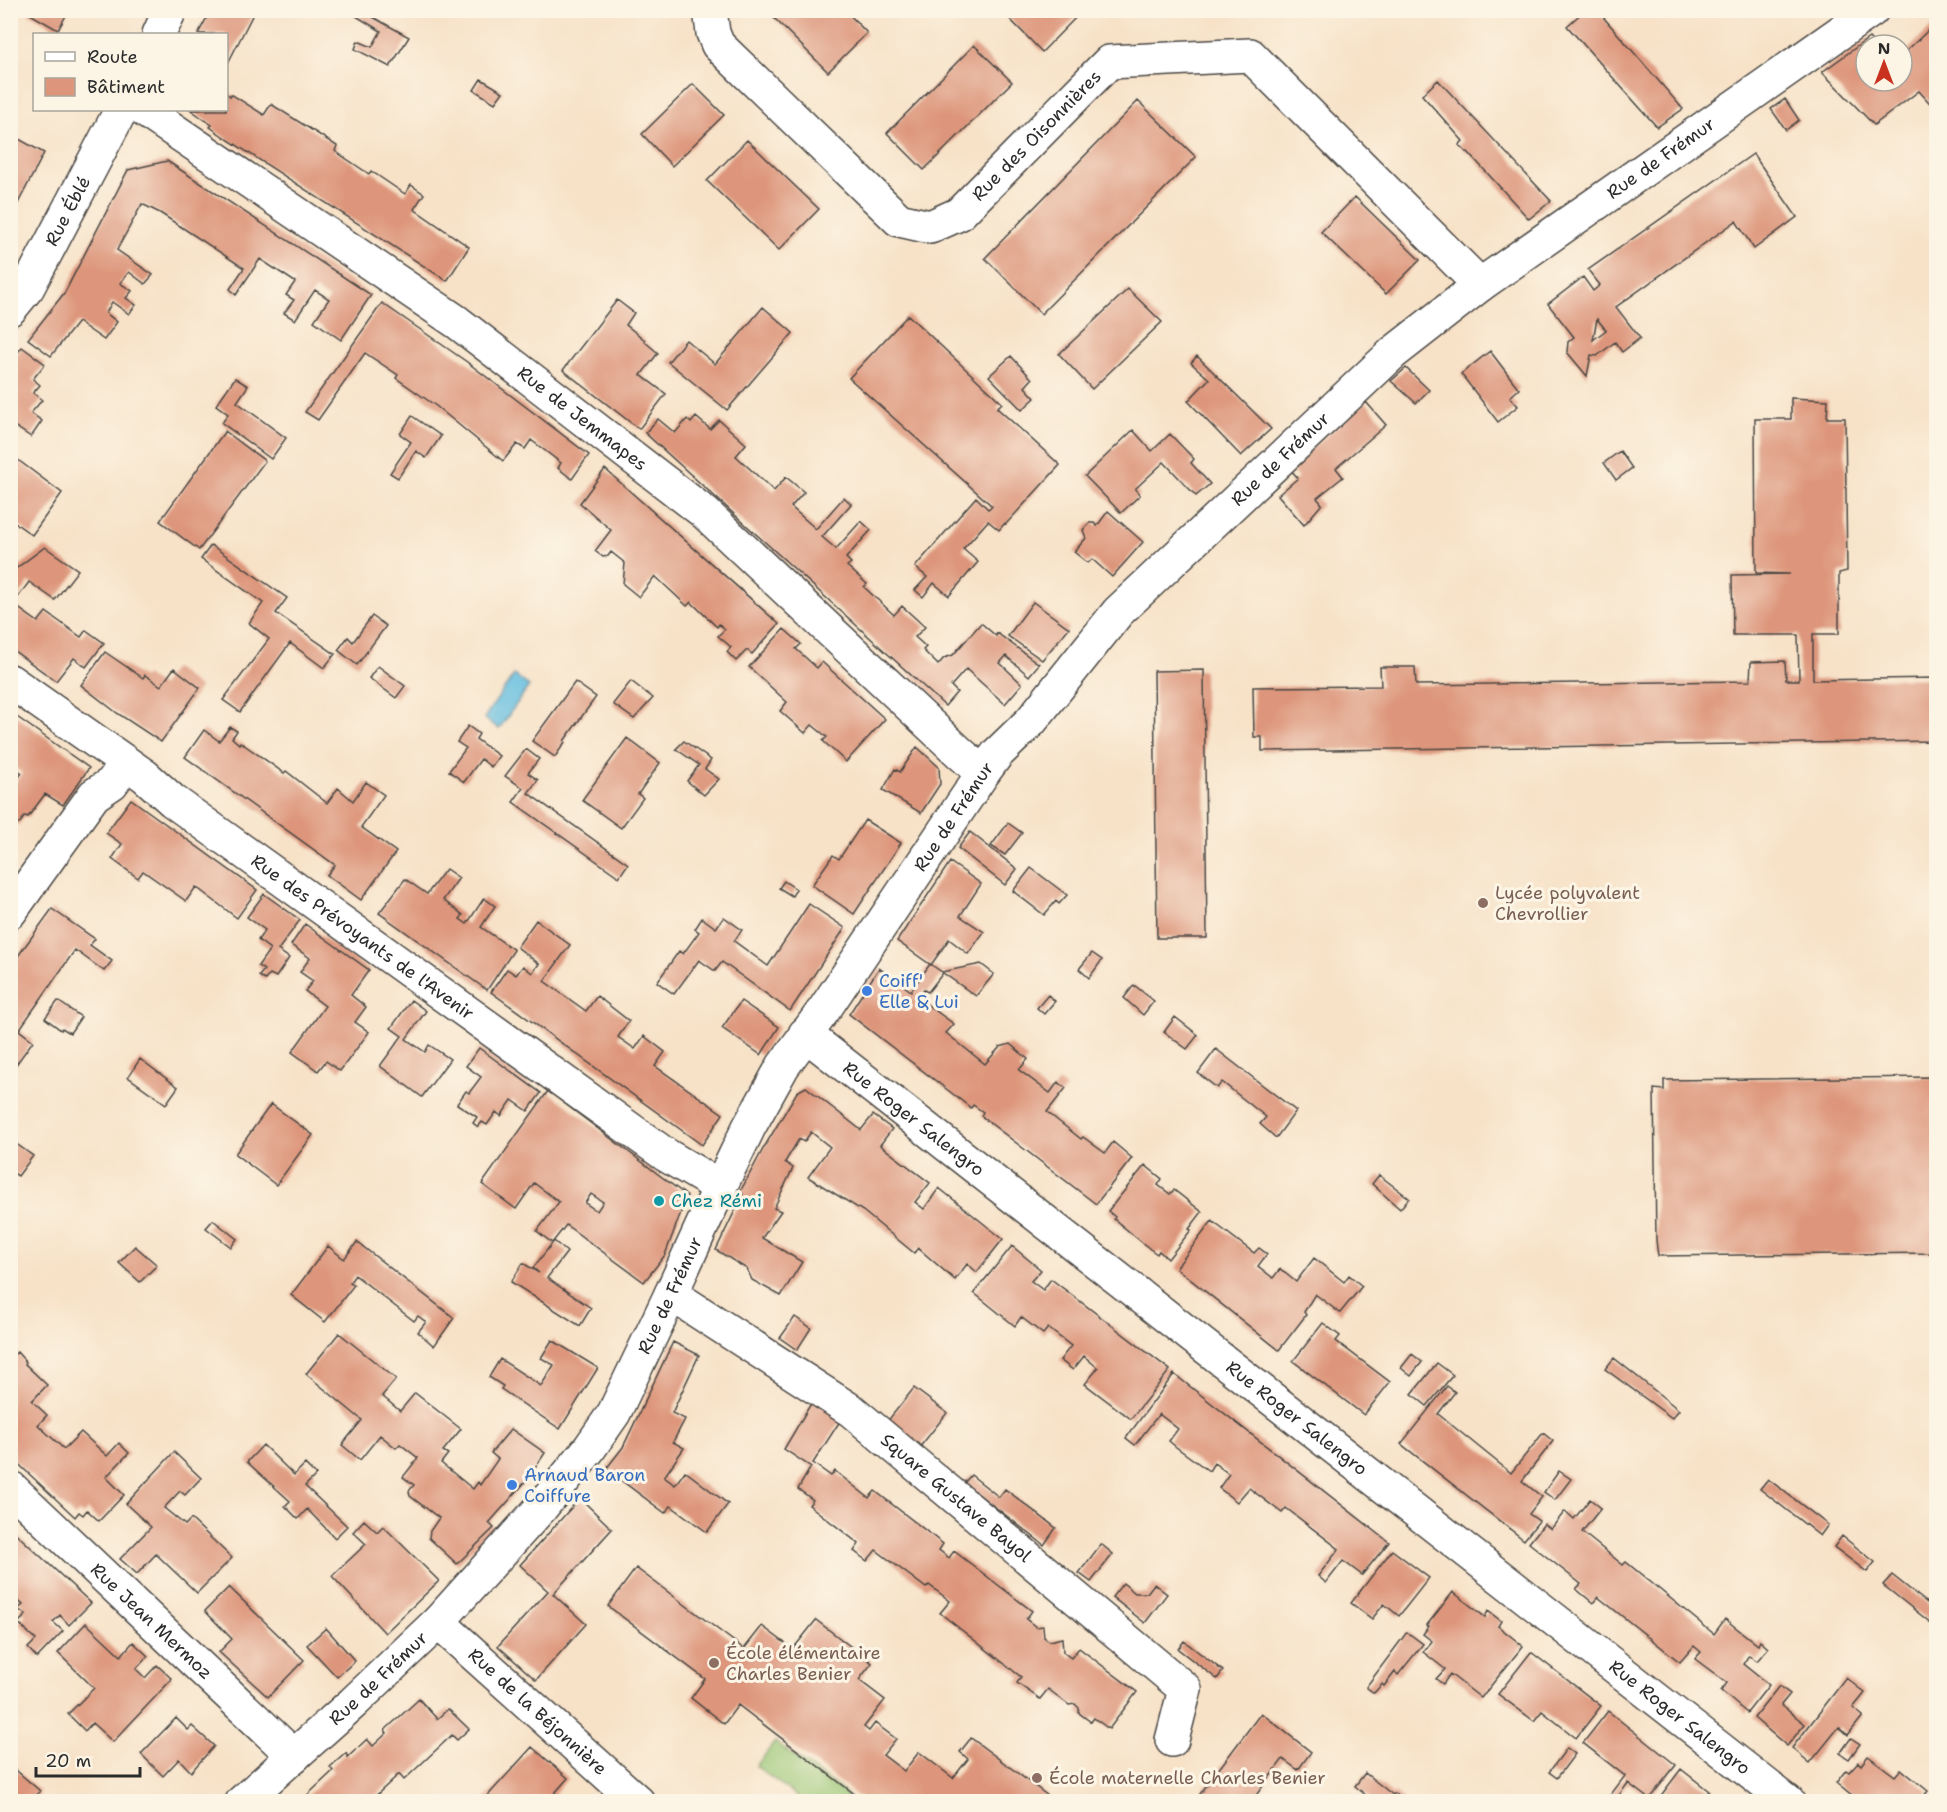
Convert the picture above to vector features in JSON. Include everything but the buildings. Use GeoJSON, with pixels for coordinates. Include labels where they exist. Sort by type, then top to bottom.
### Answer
{"type":"FeatureCollection","features":[{"type":"Feature","properties":{"kind":"street"},"geometry":{"type":"LineString","coordinates":[[159,33],[170,10]]}},
{"type":"Feature","properties":{"kind":"street","name":"Rue des Oisonnières"},"geometry":{"type":"LineString","coordinates":[[710,10],[711,27],[718,45],[899,220],[930,227],[959,214],[1109,62],[1250,55],[1480,285]]}},
{"type":"Feature","properties":{"kind":"street","name":"Rue de Frémur"},"geometry":{"type":"LineString","coordinates":[[242,1802],[438,1622],[520,1532],[590,1449],[614,1413],[749,1127],[783,1066],[826,1007],[983,773],[998,754],[1031,721],[1118,612],[1393,353],[1480,285],[1872,10]]}},
{"type":"Feature","properties":{"kind":"street","name":"Rue Éblé"},"geometry":{"type":"LineString","coordinates":[[10,309],[28,287],[120,111]]}},
{"type":"Feature","properties":{"kind":"street","name":"Rue de Jemmapes"},"geometry":{"type":"LineString","coordinates":[[145,111],[457,322],[705,513],[983,773]]}},
{"type":"Feature","properties":{"kind":"street","name":"Rue des Prévoyants de l'Avenir"},"geometry":{"type":"LineString","coordinates":[[10,681],[146,776],[173,801],[666,1155],[720,1187]]}},
{"type":"Feature","properties":{"kind":"street"},"geometry":{"type":"LineString","coordinates":[[10,912],[93,795],[112,783],[126,763]]}},
{"type":"Feature","properties":{"kind":"street","name":"Rue Roger Salengro"},"geometry":{"type":"LineString","coordinates":[[805,1034],[1788,1802]]}},
{"type":"Feature","properties":{"kind":"street","name":"Square Gustave Bayol"},"geometry":{"type":"LineString","coordinates":[[671,1294],[852,1411],[1185,1689],[1172,1740]]}},
{"type":"Feature","properties":{"kind":"street","name":"Rue Jean Mermoz"},"geometry":{"type":"LineString","coordinates":[[10,1487],[294,1756]]}},
{"type":"Feature","properties":{"kind":"street","name":"Rue de la Béjonnière"},"geometry":{"type":"LineString","coordinates":[[438,1622],[638,1802]]}},
{"type":"Feature","properties":{"kind":"green space"},"geometry":{"type":"Polygon","coordinates":[[[775,1742],[849,1796],[845,1801],[803,1801],[756,1766],[775,1742]]]}},
{"type":"Feature","properties":{"kind":"water"},"geometry":{"type":"Polygon","coordinates":[[[514,675],[529,686],[499,729],[484,718],[514,675]]]}},
{"type":"Feature","properties":{"kind":"place","name":"Lycée polyvalent Chevrollier"},"geometry":{"type":"Point","coordinates":[1483,903]}},
{"type":"Feature","properties":{"kind":"place","name":"Coiff' Elle & Lui"},"geometry":{"type":"Point","coordinates":[867,991]}},
{"type":"Feature","properties":{"kind":"place","name":"Chez Rémi"},"geometry":{"type":"Point","coordinates":[659,1201]}},
{"type":"Feature","properties":{"kind":"place","name":"Arnaud Baron Coiffure"},"geometry":{"type":"Point","coordinates":[512,1485]}},
{"type":"Feature","properties":{"kind":"place","name":"École élémentaire Charles Benier"},"geometry":{"type":"Point","coordinates":[714,1663]}},
{"type":"Feature","properties":{"kind":"place","name":"École maternelle Charles Benier"},"geometry":{"type":"Point","coordinates":[1037,1778]}}]}
